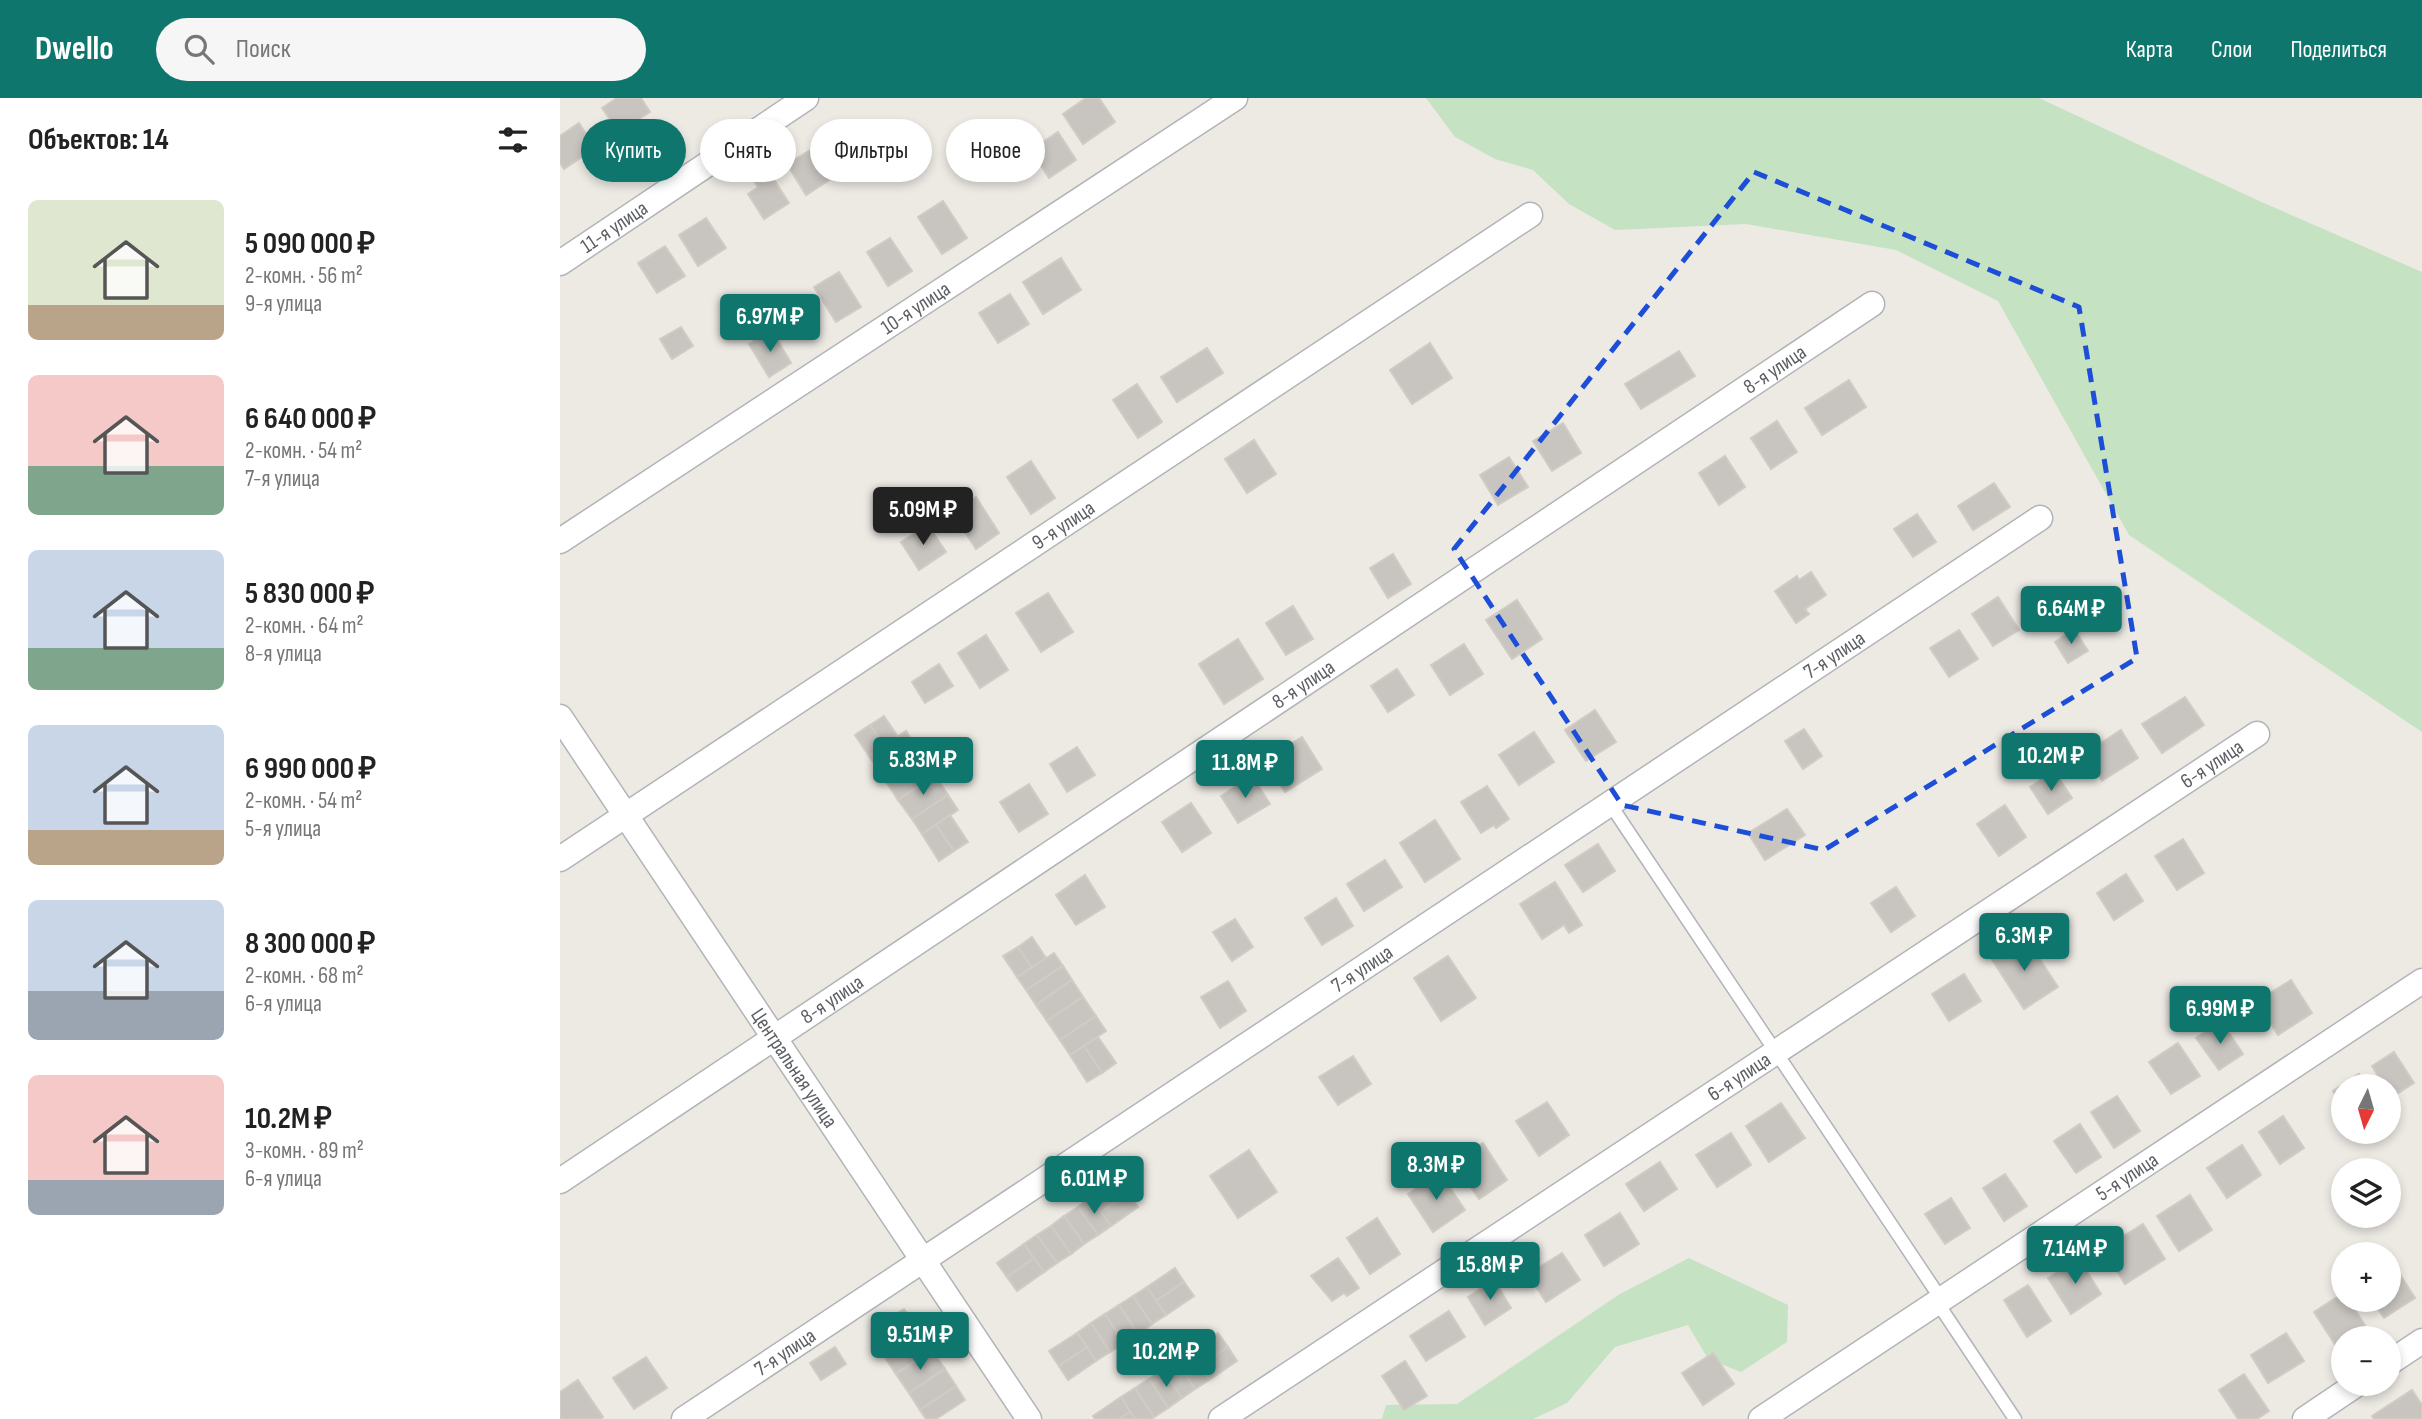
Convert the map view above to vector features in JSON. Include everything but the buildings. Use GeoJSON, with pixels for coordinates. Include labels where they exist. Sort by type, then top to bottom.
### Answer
{"type":"FeatureCollection","features":[{"type":"Feature","properties":{"kind":"street","name":"11-я улица"},"geometry":{"type":"LineString","coordinates":[[560,262],[806,98]]}},
{"type":"Feature","properties":{"kind":"street","name":"10-я улица"},"geometry":{"type":"LineString","coordinates":[[560,541],[1235,98]]}},
{"type":"Feature","properties":{"kind":"street","name":"9-я улица"},"geometry":{"type":"LineString","coordinates":[[560,859],[1530,215]]}},
{"type":"Feature","properties":{"kind":"street","name":"8-я улица"},"geometry":{"type":"LineString","coordinates":[[560,1181],[1872,304]]}},
{"type":"Feature","properties":{"kind":"street","name":"7-я улица"},"geometry":{"type":"LineString","coordinates":[[684,1419],[2040,518]]}},
{"type":"Feature","properties":{"kind":"street","name":"Центральная улица"},"geometry":{"type":"LineString","coordinates":[[560,717],[1029,1419]]}},
{"type":"Feature","properties":{"kind":"street","name":"6-я улица"},"geometry":{"type":"LineString","coordinates":[[1221,1419],[2258,734]]}},
{"type":"Feature","properties":{"kind":"street","name":"5-я улица"},"geometry":{"type":"LineString","coordinates":[[1760,1419],[2422,981]]}},
{"type":"Feature","properties":{"kind":"street"},"geometry":{"type":"LineString","coordinates":[[2401,1355],[2422,1341]]}},
{"type":"Feature","properties":{"kind":"street"},"geometry":{"type":"LineString","coordinates":[[2305,1419],[2339,1396]]}},
{"type":"Feature","properties":{"kind":"lane"},"geometry":{"type":"LineString","coordinates":[[1610,804],[1777,1053],[2015,1419]]}},
{"type":"Feature","properties":{"kind":"highlighted area"},"geometry":{"type":"Polygon","coordinates":[[[1754,172],[2079,307],[2137,658],[1824,850],[1622,805],[1454,549],[1754,172]]]}},
{"type":"Feature","properties":{"kind":"green space"},"geometry":{"type":"Polygon","coordinates":[[[1426,98],[2039,98],[2257,200],[2422,272],[2422,732],[2129,535],[1998,301],[1896,250],[1746,224],[1615,230],[1569,204],[1533,170],[1495,159],[1455,137],[1426,98]]]}},
{"type":"Feature","properties":{"kind":"green space"},"geometry":{"type":"Polygon","coordinates":[[[1689,1258],[1788,1305],[1787,1342],[1741,1372],[1708,1359],[1688,1325],[1615,1347],[1567,1403],[1533,1419],[1382,1419],[1386,1405],[1457,1404],[1620,1294],[1689,1258]]]}}]}
